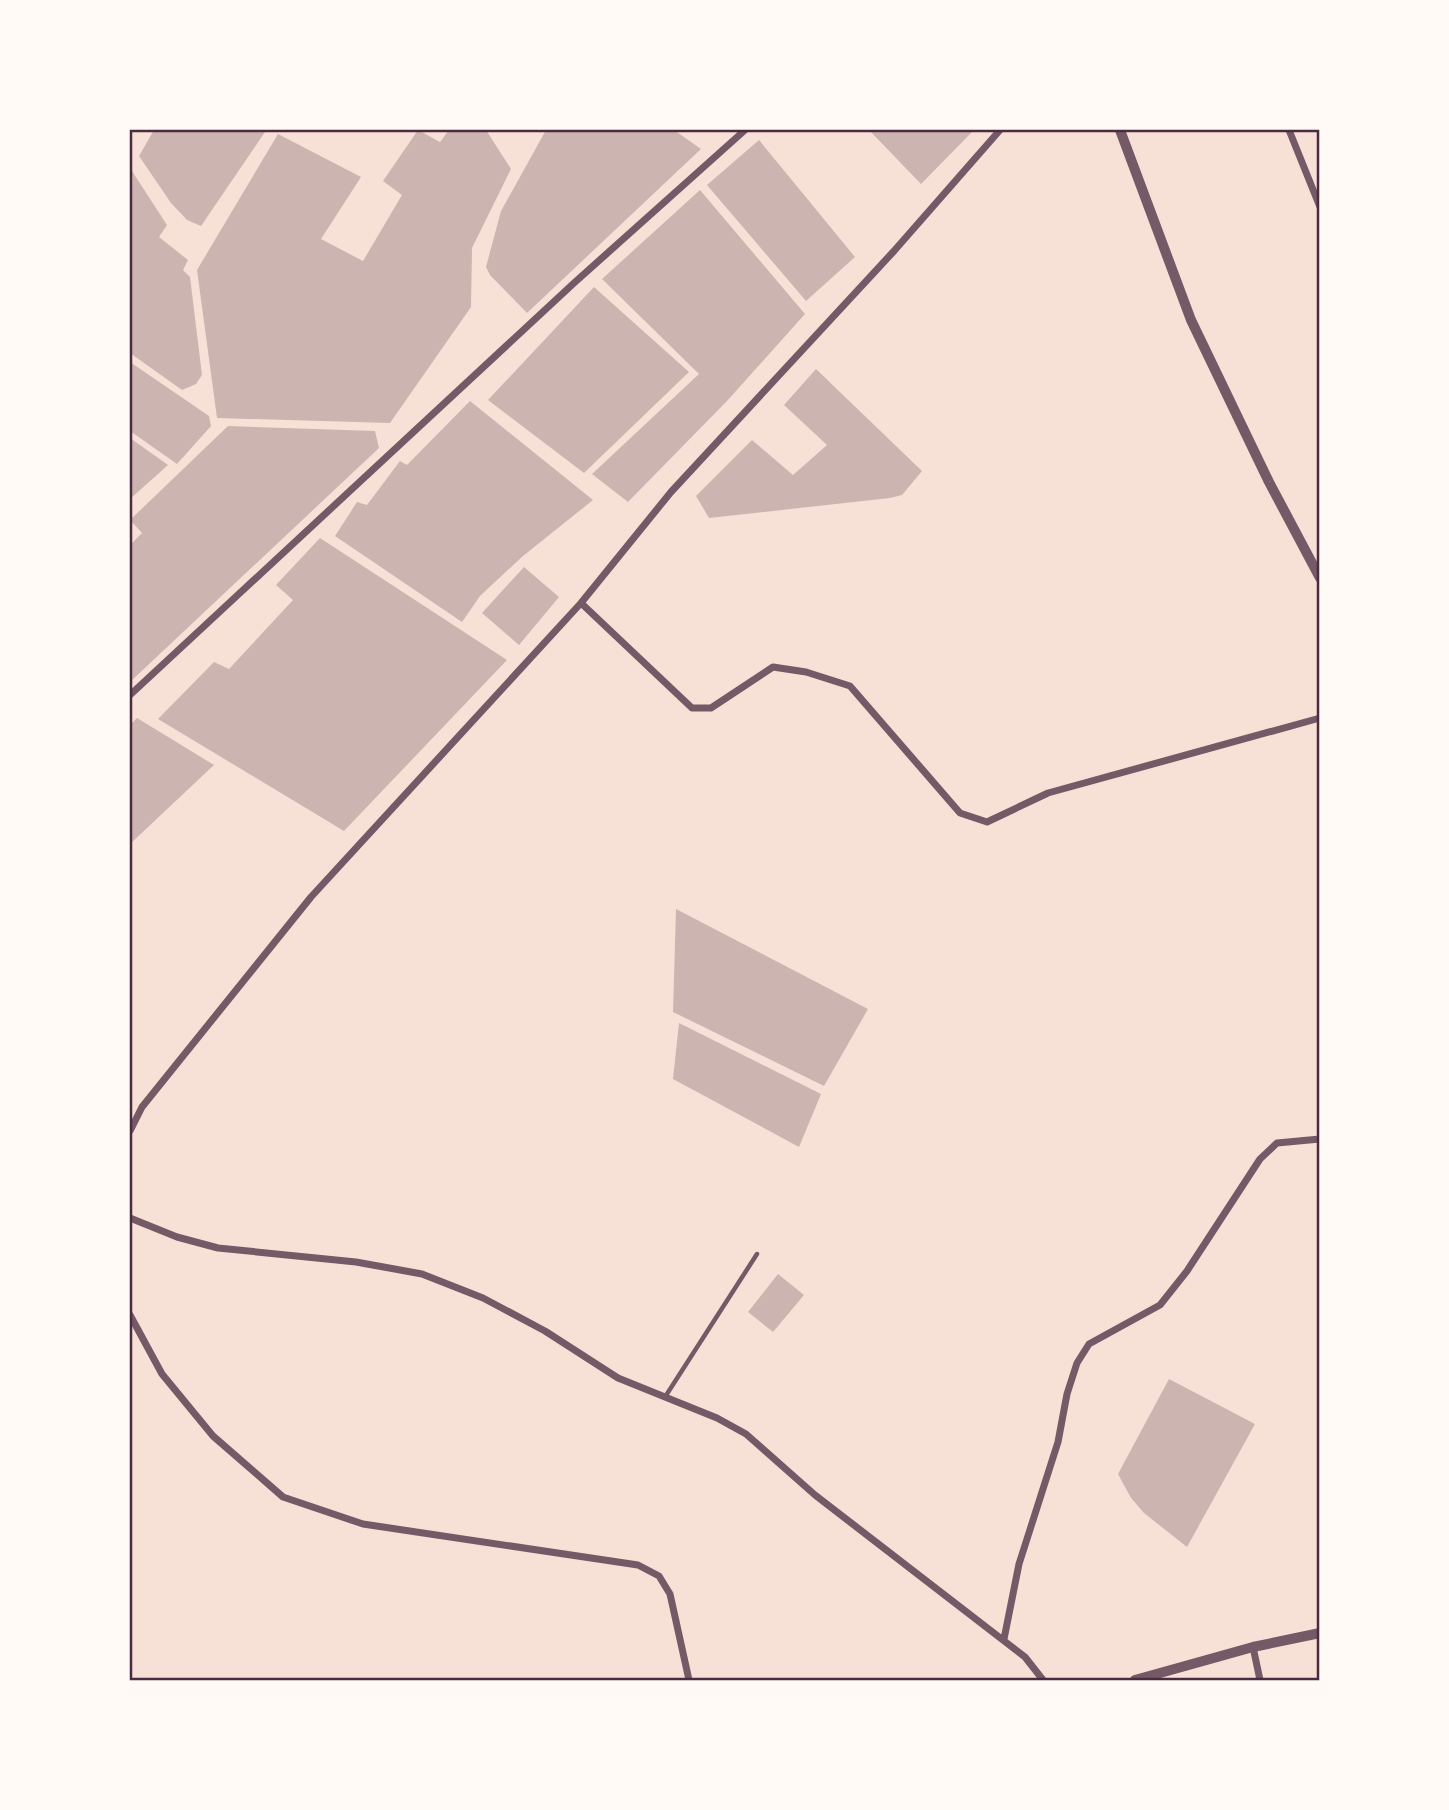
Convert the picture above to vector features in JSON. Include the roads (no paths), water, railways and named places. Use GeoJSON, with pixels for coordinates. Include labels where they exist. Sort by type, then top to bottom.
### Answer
{"type":"FeatureCollection","features":[{"type":"Feature","properties":{"kind":"street"},"geometry":{"type":"LineString","coordinates":[[130,695],[564,293],[746,130]]}},
{"type":"Feature","properties":{"kind":"street"},"geometry":{"type":"LineString","coordinates":[[130,1131],[142,1107],[312,897],[581,603],[671,492],[894,251],[1000,130]]}},
{"type":"Feature","properties":{"kind":"street"},"geometry":{"type":"LineString","coordinates":[[1122,130],[1191,320],[1269,482],[1320,578]]}},
{"type":"Feature","properties":{"kind":"street"},"geometry":{"type":"LineString","coordinates":[[1289,130],[1320,207]]}},
{"type":"Feature","properties":{"kind":"street"},"geometry":{"type":"LineString","coordinates":[[581,603],[692,708],[711,708],[773,667],[806,672],[850,686],[960,813],[987,822],[1048,793],[1320,718]]}},
{"type":"Feature","properties":{"kind":"street"},"geometry":{"type":"LineString","coordinates":[[1004,1639],[1018,1564],[1058,1442],[1067,1395],[1077,1363],[1089,1344],[1160,1305],[1188,1271],[1259,1158],[1277,1143],[1320,1139]]}},
{"type":"Feature","properties":{"kind":"street"},"geometry":{"type":"LineString","coordinates":[[130,1218],[177,1237],[218,1248],[356,1262],[422,1274],[483,1298],[545,1331],[618,1378],[717,1418],[746,1434],[815,1495],[1004,1639],[1025,1657],[1043,1681]]}},
{"type":"Feature","properties":{"kind":"street"},"geometry":{"type":"LineString","coordinates":[[130,1315],[162,1374],[213,1436],[283,1497],[363,1524],[638,1564],[659,1576],[670,1594],[689,1681]]}},
{"type":"Feature","properties":{"kind":"street"},"geometry":{"type":"LineString","coordinates":[[1135,1681],[1253,1647],[1320,1633]]}},
{"type":"Feature","properties":{"kind":"street"},"geometry":{"type":"LineString","coordinates":[[1253,1647],[1260,1681]]}},
{"type":"Feature","properties":{"kind":"lane"},"geometry":{"type":"LineString","coordinates":[[665,1397],[757,1254]]}}]}
